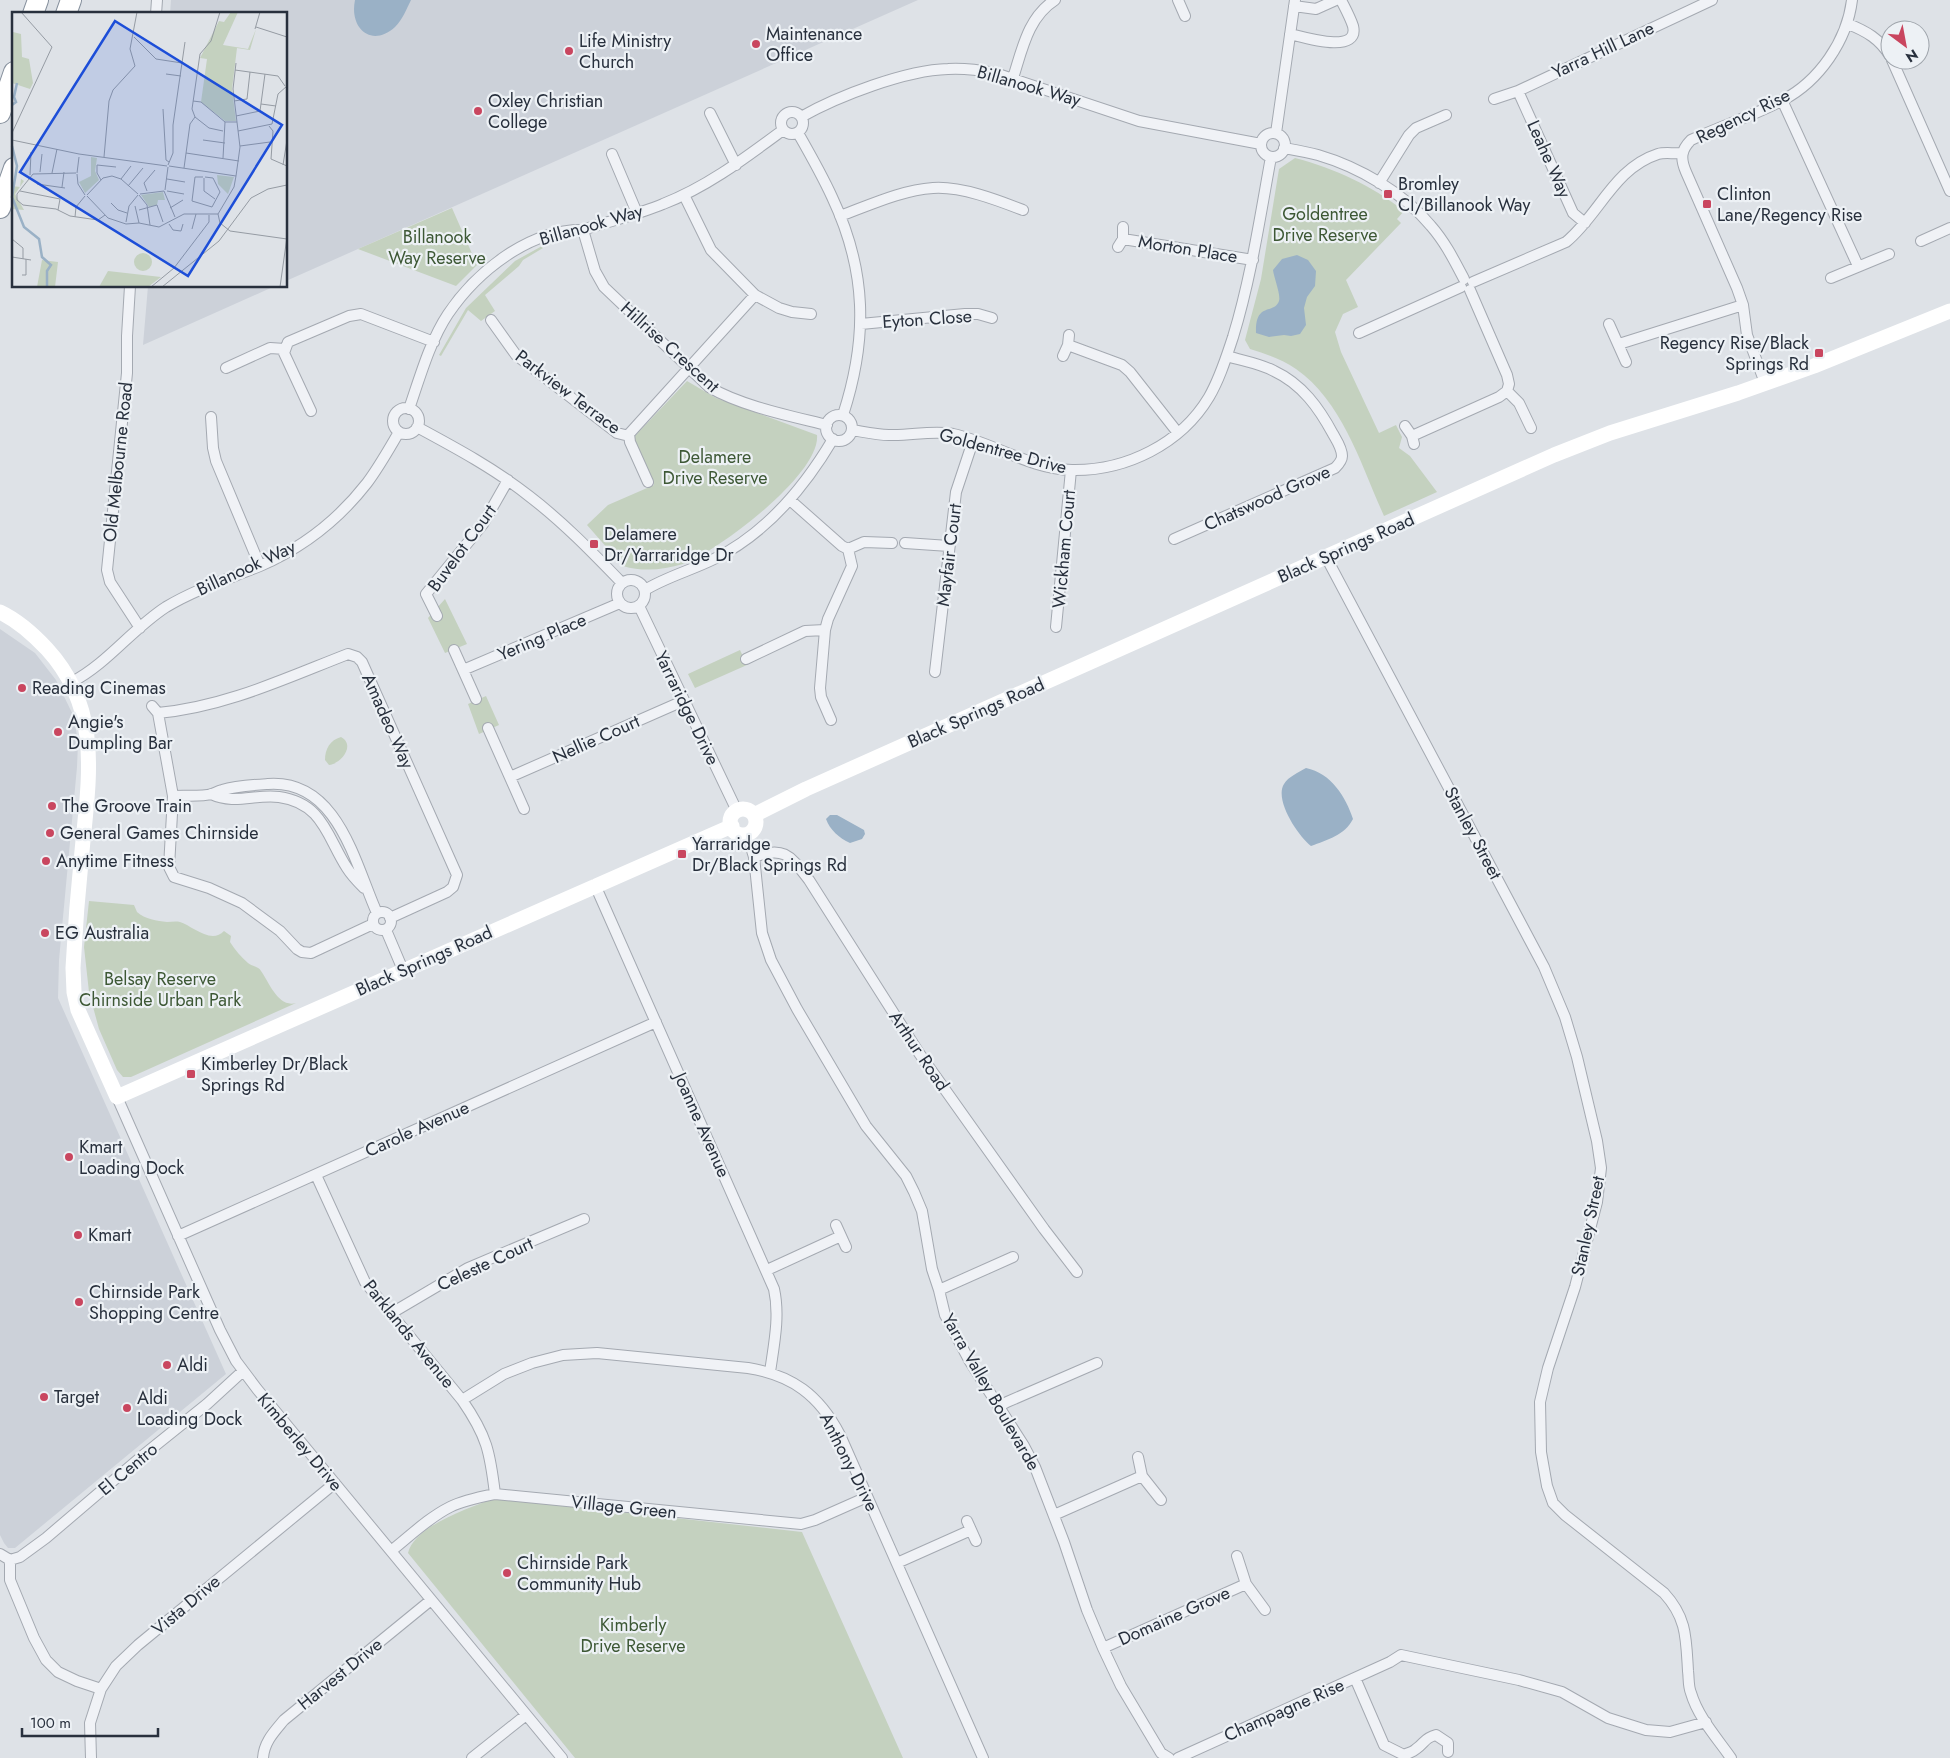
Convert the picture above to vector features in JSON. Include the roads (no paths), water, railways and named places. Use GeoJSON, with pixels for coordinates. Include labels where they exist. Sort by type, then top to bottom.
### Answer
{"type":"FeatureCollection","features":[{"type":"Feature","properties":{"kind":"highway"},"geometry":{"type":"LineString","coordinates":[[34,12],[38,0]]}},
{"type":"Feature","properties":{"kind":"highway"},"geometry":{"type":"LineString","coordinates":[[67,12],[71,0]]}},
{"type":"Feature","properties":{"kind":"highway"},"geometry":{"type":"LineString","coordinates":[[0,112],[12,78]]}},
{"type":"Feature","properties":{"kind":"highway"},"geometry":{"type":"LineString","coordinates":[[0,208],[12,174]]}},
{"type":"Feature","properties":{"kind":"main road","name":"Black Springs Road"},"geometry":{"type":"LineString","coordinates":[[754,815],[806,789],[1554,455],[1610,433],[1814,366],[1950,311]]}},
{"type":"Feature","properties":{"kind":"main road","name":"Kimberley Drive"},"geometry":{"type":"LineString","coordinates":[[0,612],[24,626],[56,659],[72,682],[84,718],[90,758],[73,968],[74,992],[82,1021],[117,1098]]}},
{"type":"Feature","properties":{"kind":"main road"},"geometry":{"type":"LineString","coordinates":[[748,810],[754,815],[755,826],[747,834],[740,834],[732,826],[731,819],[737,811],[748,810]]}},
{"type":"Feature","properties":{"kind":"main road","name":"Black Springs Road"},"geometry":{"type":"LineString","coordinates":[[117,1098],[402,970],[732,826]]}},
{"type":"Feature","properties":{"kind":"street"},"geometry":{"type":"LineString","coordinates":[[1013,78],[1030,29],[1045,6],[1055,0]]}},
{"type":"Feature","properties":{"kind":"street"},"geometry":{"type":"LineString","coordinates":[[1178,0],[1185,16]]}},
{"type":"Feature","properties":{"kind":"street"},"geometry":{"type":"LineString","coordinates":[[1276,133],[1295,3],[1316,9],[1336,0]]}},
{"type":"Feature","properties":{"kind":"street"},"geometry":{"type":"LineString","coordinates":[[1290,34],[1344,43],[1353,34],[1353,26],[1341,0]]}},
{"type":"Feature","properties":{"kind":"street","name":"Yarra Hill Lane"},"geometry":{"type":"LineString","coordinates":[[1494,99],[1518,91],[1712,0]]}},
{"type":"Feature","properties":{"kind":"street","name":"Regency Rise"},"geometry":{"type":"LineString","coordinates":[[1765,383],[1747,334],[1743,305],[1737,288],[1686,172],[1682,162],[1682,154],[1685,146],[1692,140],[1782,100],[1806,83],[1820,69],[1835,48],[1848,24],[1852,0]]}},
{"type":"Feature","properties":{"kind":"street"},"geometry":{"type":"LineString","coordinates":[[1848,24],[1860,29],[1880,43]]}},
{"type":"Feature","properties":{"kind":"street","name":"Billanook Way"},"geometry":{"type":"LineString","coordinates":[[801,117],[818,107],[922,72],[970,69],[995,72],[1139,121],[1261,144]]}},
{"type":"Feature","properties":{"kind":"street"},"geometry":{"type":"LineString","coordinates":[[1896,70],[1950,192]]}},
{"type":"Feature","properties":{"kind":"street","name":"Leahe Way"},"geometry":{"type":"LineString","coordinates":[[1518,91],[1572,213],[1585,223]]}},
{"type":"Feature","properties":{"kind":"street"},"geometry":{"type":"LineString","coordinates":[[1782,100],[1858,266]]}},
{"type":"Feature","properties":{"kind":"street"},"geometry":{"type":"LineString","coordinates":[[710,113],[736,165]]}},
{"type":"Feature","properties":{"kind":"street"},"geometry":{"type":"LineString","coordinates":[[787,113],[795,113],[801,117],[803,126],[798,133],[790,134],[783,130],[781,121],[787,113]]}},
{"type":"Feature","properties":{"kind":"street"},"geometry":{"type":"LineString","coordinates":[[1379,183],[1409,135],[1416,128],[1446,115]]}},
{"type":"Feature","properties":{"kind":"street","name":"Billanook Way"},"geometry":{"type":"LineString","coordinates":[[409,409],[434,342],[448,314],[475,281],[495,265],[514,251],[534,240],[570,230],[583,230],[637,213],[684,195],[736,165],[783,130]]}},
{"type":"Feature","properties":{"kind":"street"},"geometry":{"type":"LineString","coordinates":[[798,133],[824,179],[840,216],[849,238],[858,279],[861,324],[854,376],[843,416]]}},
{"type":"Feature","properties":{"kind":"street"},"geometry":{"type":"LineString","coordinates":[[1276,133],[1284,141],[1284,148],[1278,156],[1271,156],[1262,151],[1261,144],[1266,135],[1276,133]]}},
{"type":"Feature","properties":{"kind":"street"},"geometry":{"type":"LineString","coordinates":[[1284,148],[1318,155],[1338,162],[1379,183],[1416,209],[1442,240],[1467,285],[1507,375],[1509,384],[1506,391],[1499,397],[1413,440],[1405,426]]}},
{"type":"Feature","properties":{"kind":"street"},"geometry":{"type":"LineString","coordinates":[[612,154],[637,213]]}},
{"type":"Feature","properties":{"kind":"street"},"geometry":{"type":"LineString","coordinates":[[1358,333],[1566,242],[1576,234],[1603,198],[1630,170],[1646,159],[1660,154],[1682,154]]}},
{"type":"Feature","properties":{"kind":"street","name":"Goldentree Drive"},"geometry":{"type":"LineString","coordinates":[[852,430],[889,435],[937,432],[954,434],[1030,462],[1070,470],[1113,466],[1157,448],[1178,433],[1194,417],[1208,398],[1219,378],[1246,294],[1271,156]]}},
{"type":"Feature","properties":{"kind":"street"},"geometry":{"type":"LineString","coordinates":[[840,216],[900,195],[934,188],[974,192],[1023,210]]}},
{"type":"Feature","properties":{"kind":"street"},"geometry":{"type":"LineString","coordinates":[[684,195],[711,250],[755,295],[778,308],[811,314]]}},
{"type":"Feature","properties":{"kind":"street","name":"Morton Place"},"geometry":{"type":"LineString","coordinates":[[1123,227],[1121,243],[1253,260]]}},
{"type":"Feature","properties":{"kind":"street"},"geometry":{"type":"LineString","coordinates":[[1921,241],[1950,228]]}},
{"type":"Feature","properties":{"kind":"street","name":"Hillrise Crescent"},"geometry":{"type":"LineString","coordinates":[[583,230],[595,271],[604,287],[709,387],[771,411],[827,425]]}},
{"type":"Feature","properties":{"kind":"street"},"geometry":{"type":"LineString","coordinates":[[1831,278],[1888,254]]}},
{"type":"Feature","properties":{"kind":"street","name":"Old Melbourne Road"},"geometry":{"type":"LineString","coordinates":[[130,288],[126,380],[107,570],[110,582],[140,628]]}},
{"type":"Feature","properties":{"kind":"street","name":"Parkview Terrace"},"geometry":{"type":"LineString","coordinates":[[648,482],[630,442],[629,434],[755,295]]}},
{"type":"Feature","properties":{"kind":"street"},"geometry":{"type":"LineString","coordinates":[[1619,344],[1743,305]]}},
{"type":"Feature","properties":{"kind":"street"},"geometry":{"type":"LineString","coordinates":[[311,411],[284,353],[288,342],[349,316],[361,314],[434,342]]}},
{"type":"Feature","properties":{"kind":"street","name":"Eyton Close"},"geometry":{"type":"LineString","coordinates":[[861,324],[965,314],[978,314],[992,318]]}},
{"type":"Feature","properties":{"kind":"street","name":"Parkview Terrace"},"geometry":{"type":"LineString","coordinates":[[491,320],[516,354],[617,433],[629,434]]}},
{"type":"Feature","properties":{"kind":"street"},"geometry":{"type":"LineString","coordinates":[[1609,324],[1626,362]]}},
{"type":"Feature","properties":{"kind":"street"},"geometry":{"type":"LineString","coordinates":[[1063,356],[1068,340],[1122,365],[1178,433]]}},
{"type":"Feature","properties":{"kind":"street"},"geometry":{"type":"LineString","coordinates":[[226,368],[270,348],[285,348]]}},
{"type":"Feature","properties":{"kind":"street","name":"Chatswood Grove"},"geometry":{"type":"LineString","coordinates":[[1174,538],[1335,468],[1340,462],[1342,455],[1340,447],[1326,420],[1319,409],[1301,390],[1288,379],[1274,371],[1226,356]]}},
{"type":"Feature","properties":{"kind":"street"},"geometry":{"type":"LineString","coordinates":[[1506,391],[1519,403],[1531,428]]}},
{"type":"Feature","properties":{"kind":"street"},"geometry":{"type":"LineString","coordinates":[[409,409],[418,416],[419,420],[417,427],[407,434],[399,432],[394,425],[394,416],[400,410],[409,409]]}},
{"type":"Feature","properties":{"kind":"street"},"geometry":{"type":"LineString","coordinates":[[834,416],[843,416],[851,423],[852,430],[845,439],[833,439],[828,433],[827,425],[834,416]]}},
{"type":"Feature","properties":{"kind":"street"},"geometry":{"type":"LineString","coordinates":[[211,417],[213,448],[216,461],[260,566]]}},
{"type":"Feature","properties":{"kind":"street"},"geometry":{"type":"LineString","coordinates":[[417,427],[463,452],[508,480],[554,517],[622,583]]}},
{"type":"Feature","properties":{"kind":"street","name":"Billanook Way"},"geometry":{"type":"LineString","coordinates":[[72,682],[106,660],[140,628],[165,608],[198,590],[278,558],[330,522],[368,482],[399,432]]}},
{"type":"Feature","properties":{"kind":"street"},"geometry":{"type":"LineString","coordinates":[[645,590],[715,559],[735,548],[768,522],[807,480],[833,439]]}},
{"type":"Feature","properties":{"kind":"street","name":"Mayfair Court"},"geometry":{"type":"LineString","coordinates":[[935,672],[956,492],[974,441]]}},
{"type":"Feature","properties":{"kind":"street","name":"Wickham Court"},"geometry":{"type":"LineString","coordinates":[[1056,627],[1070,470]]}},
{"type":"Feature","properties":{"kind":"street","name":"Buvelot Court"},"geometry":{"type":"LineString","coordinates":[[437,616],[426,594],[483,524],[508,480]]}},
{"type":"Feature","properties":{"kind":"street"},"geometry":{"type":"LineString","coordinates":[[790,500],[842,546],[848,549]]}},
{"type":"Feature","properties":{"kind":"street"},"geometry":{"type":"LineString","coordinates":[[848,549],[864,542],[892,543]]}},
{"type":"Feature","properties":{"kind":"street"},"geometry":{"type":"LineString","coordinates":[[905,543],[949,546]]}},
{"type":"Feature","properties":{"kind":"street"},"geometry":{"type":"LineString","coordinates":[[831,720],[821,697],[820,688],[825,630],[828,619],[852,566],[848,549]]}},
{"type":"Feature","properties":{"kind":"street","name":"Stanley Street"},"geometry":{"type":"LineString","coordinates":[[1326,557],[1544,967],[1566,1017],[1578,1057],[1601,1168],[1596,1202],[1575,1287],[1548,1368],[1540,1402],[1541,1452],[1547,1486],[1553,1503],[1565,1515],[1664,1593],[1675,1605],[1682,1619],[1686,1634],[1690,1692],[1706,1722],[1731,1758]]}},
{"type":"Feature","properties":{"kind":"street"},"geometry":{"type":"LineString","coordinates":[[629,580],[637,581],[645,590],[644,599],[639,606],[631,608],[620,603],[617,595],[622,583],[629,580]]}},
{"type":"Feature","properties":{"kind":"street","name":"Yering Place"},"geometry":{"type":"LineString","coordinates":[[463,670],[620,603]]}},
{"type":"Feature","properties":{"kind":"street","name":"Yarraridge Drive"},"geometry":{"type":"LineString","coordinates":[[639,606],[737,811]]}},
{"type":"Feature","properties":{"kind":"street"},"geometry":{"type":"LineString","coordinates":[[746,659],[805,631],[825,630]]}},
{"type":"Feature","properties":{"kind":"street"},"geometry":{"type":"LineString","coordinates":[[454,650],[476,699]]}},
{"type":"Feature","properties":{"kind":"street","name":"Amadeo Way"},"geometry":{"type":"LineString","coordinates":[[174,796],[155,710],[197,708],[222,702],[348,654],[357,657],[362,662],[457,875],[453,887],[447,892],[390,918]]}},
{"type":"Feature","properties":{"kind":"street","name":"Nellie Court"},"geometry":{"type":"LineString","coordinates":[[510,777],[683,701]]}},
{"type":"Feature","properties":{"kind":"street"},"geometry":{"type":"LineString","coordinates":[[488,728],[524,809]]}},
{"type":"Feature","properties":{"kind":"street"},"geometry":{"type":"LineString","coordinates":[[373,924],[311,952],[302,952],[265,919],[242,903],[209,888],[174,877],[169,867],[174,796],[211,794],[222,800],[267,796],[280,797],[293,800],[309,808],[327,828],[353,877],[367,891],[377,913]]}},
{"type":"Feature","properties":{"kind":"street","name":"Yarra Valley Boulevarde"},"geometry":{"type":"LineString","coordinates":[[747,834],[754,857],[762,933],[771,960],[797,1009],[866,1126],[906,1176],[914,1192],[922,1211],[932,1269],[945,1315],[955,1336],[998,1408],[1024,1446],[1035,1467],[1054,1515],[1086,1610],[1103,1648],[1128,1698],[1161,1753],[1169,1758]]}},
{"type":"Feature","properties":{"kind":"street","name":"Arthur Road"},"geometry":{"type":"LineString","coordinates":[[754,857],[768,851],[780,851],[793,859],[809,880],[924,1061],[1077,1272]]}},
{"type":"Feature","properties":{"kind":"street","name":"Joanne Avenue"},"geometry":{"type":"LineString","coordinates":[[595,885],[767,1270],[777,1302],[777,1320],[770,1372]]}},
{"type":"Feature","properties":{"kind":"street"},"geometry":{"type":"LineString","coordinates":[[377,913],[385,913],[390,918],[391,923],[386,930]]}},
{"type":"Feature","properties":{"kind":"street"},"geometry":{"type":"LineString","coordinates":[[377,913],[373,924],[378,930],[386,930]]}},
{"type":"Feature","properties":{"kind":"street"},"geometry":{"type":"LineString","coordinates":[[386,930],[402,970]]}},
{"type":"Feature","properties":{"kind":"street","name":"Carole Avenue"},"geometry":{"type":"LineString","coordinates":[[178,1236],[656,1022]]}},
{"type":"Feature","properties":{"kind":"street","name":"Kimberley Drive"},"geometry":{"type":"LineString","coordinates":[[117,1098],[220,1330],[243,1371],[562,1758]]}},
{"type":"Feature","properties":{"kind":"street","name":"Parklands Avenue"},"geometry":{"type":"LineString","coordinates":[[316,1175],[365,1282],[475,1418],[484,1436],[490,1456],[495,1494]]}},
{"type":"Feature","properties":{"kind":"street","name":"Celeste Court"},"geometry":{"type":"LineString","coordinates":[[390,1314],[468,1268],[584,1219]]}},
{"type":"Feature","properties":{"kind":"street"},"geometry":{"type":"LineString","coordinates":[[836,1225],[846,1247]]}},
{"type":"Feature","properties":{"kind":"street"},"geometry":{"type":"LineString","coordinates":[[767,1270],[841,1236]]}},
{"type":"Feature","properties":{"kind":"street"},"geometry":{"type":"LineString","coordinates":[[939,1290],[1013,1257]]}},
{"type":"Feature","properties":{"kind":"street","name":"Anthony Drive"},"geometry":{"type":"LineString","coordinates":[[462,1400],[504,1374],[532,1362],[564,1355],[596,1353],[748,1368],[770,1372],[797,1385],[816,1400],[840,1435],[983,1758]]}},
{"type":"Feature","properties":{"kind":"street"},"geometry":{"type":"LineString","coordinates":[[998,1408],[1097,1363]]}},
{"type":"Feature","properties":{"kind":"street","name":"El Centro"},"geometry":{"type":"LineString","coordinates":[[10,1560],[20,1557],[46,1538],[207,1404],[243,1371]]}},
{"type":"Feature","properties":{"kind":"street"},"geometry":{"type":"LineString","coordinates":[[1138,1457],[1142,1476],[1160,1500]]}},
{"type":"Feature","properties":{"kind":"street"},"geometry":{"type":"LineString","coordinates":[[1054,1515],[1142,1476]]}},
{"type":"Feature","properties":{"kind":"street","name":"Vista Drive"},"geometry":{"type":"LineString","coordinates":[[91,1758],[90,1723],[101,1689],[116,1666],[138,1645],[335,1483]]}},
{"type":"Feature","properties":{"kind":"street","name":"Village Green"},"geometry":{"type":"LineString","coordinates":[[391,1552],[450,1506],[472,1498],[495,1494],[801,1524],[867,1497]]}},
{"type":"Feature","properties":{"kind":"street"},"geometry":{"type":"LineString","coordinates":[[897,1564],[969,1525],[976,1541]]}},
{"type":"Feature","properties":{"kind":"street"},"geometry":{"type":"LineString","coordinates":[[0,1554],[10,1560],[10,1580],[34,1638],[46,1660],[58,1672],[76,1681],[101,1689]]}},
{"type":"Feature","properties":{"kind":"street","name":"Domaine Grove"},"geometry":{"type":"LineString","coordinates":[[1237,1556],[1246,1584],[1265,1610]]}},
{"type":"Feature","properties":{"kind":"street","name":"Domaine Grove"},"geometry":{"type":"LineString","coordinates":[[1103,1648],[1246,1584]]}},
{"type":"Feature","properties":{"kind":"street","name":"Harvest Drive"},"geometry":{"type":"LineString","coordinates":[[263,1758],[264,1749],[272,1734],[284,1720],[431,1600]]}},
{"type":"Feature","properties":{"kind":"street","name":"Champagne Rise"},"geometry":{"type":"LineString","coordinates":[[1178,1758],[1390,1662],[1401,1655],[1519,1680],[1562,1692],[1608,1718],[1646,1730],[1670,1732],[1706,1722]]}},
{"type":"Feature","properties":{"kind":"street"},"geometry":{"type":"LineString","coordinates":[[1355,1678],[1384,1745],[1404,1755],[1417,1749],[1422,1741],[1428,1737],[1436,1735],[1448,1743],[1448,1752]]}},
{"type":"Feature","properties":{"kind":"street"},"geometry":{"type":"LineString","coordinates":[[472,1758],[526,1715]]}},
{"type":"Feature","properties":{"kind":"water"},"geometry":{"type":"Polygon","coordinates":[[[355,0],[411,0],[395,27],[378,36],[364,32],[359,27],[355,19],[355,0]]]}},
{"type":"Feature","properties":{"kind":"water"},"geometry":{"type":"Polygon","coordinates":[[[1297,255],[1308,260],[1316,271],[1315,286],[1307,297],[1304,308],[1306,325],[1300,334],[1291,336],[1269,337],[1256,333],[1258,316],[1265,310],[1277,305],[1279,301],[1273,270],[1282,259],[1297,255]]]}},
{"type":"Feature","properties":{"kind":"water"},"geometry":{"type":"Polygon","coordinates":[[[1306,768],[1323,775],[1336,787],[1346,802],[1353,819],[1350,825],[1340,833],[1311,846],[1294,826],[1282,799],[1282,791],[1286,781],[1306,768]]]}},
{"type":"Feature","properties":{"kind":"water"},"geometry":{"type":"Polygon","coordinates":[[[830,815],[837,815],[864,830],[865,834],[862,839],[850,843],[839,836],[832,830],[826,819],[830,815]]]}},
{"type":"Feature","properties":{"kind":"place","name":"Maintenance Office"},"geometry":{"type":"Point","coordinates":[756,44]}},
{"type":"Feature","properties":{"kind":"place","name":"Life Ministry Church"},"geometry":{"type":"Point","coordinates":[569,51]}},
{"type":"Feature","properties":{"kind":"place","name":"Oxley Christian College"},"geometry":{"type":"Point","coordinates":[478,111]}},
{"type":"Feature","properties":{"kind":"place","name":"Bromley Cl/Billanook Way"},"geometry":{"type":"Point","coordinates":[1388,194]}},
{"type":"Feature","properties":{"kind":"place","name":"Clinton Lane/Regency Rise"},"geometry":{"type":"Point","coordinates":[1707,204]}},
{"type":"Feature","properties":{"kind":"place","name":"Regency Rise/Black Springs Rd"},"geometry":{"type":"Point","coordinates":[1819,353]}},
{"type":"Feature","properties":{"kind":"place","name":"Delamere Dr/Yarraridge Dr"},"geometry":{"type":"Point","coordinates":[594,544]}},
{"type":"Feature","properties":{"kind":"place","name":"Reading Cinemas"},"geometry":{"type":"Point","coordinates":[22,688]}},
{"type":"Feature","properties":{"kind":"place","name":"Angie's Dumpling Bar"},"geometry":{"type":"Point","coordinates":[58,732]}},
{"type":"Feature","properties":{"kind":"place","name":"The Groove Train"},"geometry":{"type":"Point","coordinates":[52,806]}},
{"type":"Feature","properties":{"kind":"place","name":"General Games Chirnside"},"geometry":{"type":"Point","coordinates":[50,833]}},
{"type":"Feature","properties":{"kind":"place","name":"Yarraridge Dr/Black Springs Rd"},"geometry":{"type":"Point","coordinates":[682,854]}},
{"type":"Feature","properties":{"kind":"place","name":"Anytime Fitness"},"geometry":{"type":"Point","coordinates":[46,861]}},
{"type":"Feature","properties":{"kind":"place","name":"EG Australia"},"geometry":{"type":"Point","coordinates":[45,933]}},
{"type":"Feature","properties":{"kind":"place","name":"Kimberley Dr/Black Springs Rd"},"geometry":{"type":"Point","coordinates":[191,1074]}},
{"type":"Feature","properties":{"kind":"place","name":"Kmart Loading Dock"},"geometry":{"type":"Point","coordinates":[69,1157]}},
{"type":"Feature","properties":{"kind":"place","name":"Kmart"},"geometry":{"type":"Point","coordinates":[78,1235]}},
{"type":"Feature","properties":{"kind":"place","name":"Chirnside Park Shopping Centre"},"geometry":{"type":"Point","coordinates":[79,1302]}},
{"type":"Feature","properties":{"kind":"place","name":"Aldi"},"geometry":{"type":"Point","coordinates":[167,1365]}},
{"type":"Feature","properties":{"kind":"place","name":"Target"},"geometry":{"type":"Point","coordinates":[44,1397]}},
{"type":"Feature","properties":{"kind":"place","name":"Aldi Loading Dock"},"geometry":{"type":"Point","coordinates":[127,1408]}},
{"type":"Feature","properties":{"kind":"place","name":"Chirnside Park Community Hub"},"geometry":{"type":"Point","coordinates":[507,1573]}},
{"type":"Feature","properties":{"kind":"park label","name":"Goldentree Drive Reserve"},"geometry":{"type":"Point","coordinates":[1325,224]}},
{"type":"Feature","properties":{"kind":"park label","name":"Billanook Way Reserve"},"geometry":{"type":"Point","coordinates":[437,247]}},
{"type":"Feature","properties":{"kind":"park label","name":"Delamere Drive Reserve"},"geometry":{"type":"Point","coordinates":[715,467]}},
{"type":"Feature","properties":{"kind":"park label","name":"Belsay Reserve Chirnside Urban Park"},"geometry":{"type":"Point","coordinates":[160,990]}},
{"type":"Feature","properties":{"kind":"park label","name":"Kimberly Drive Reserve"},"geometry":{"type":"Point","coordinates":[633,1635]}}]}
